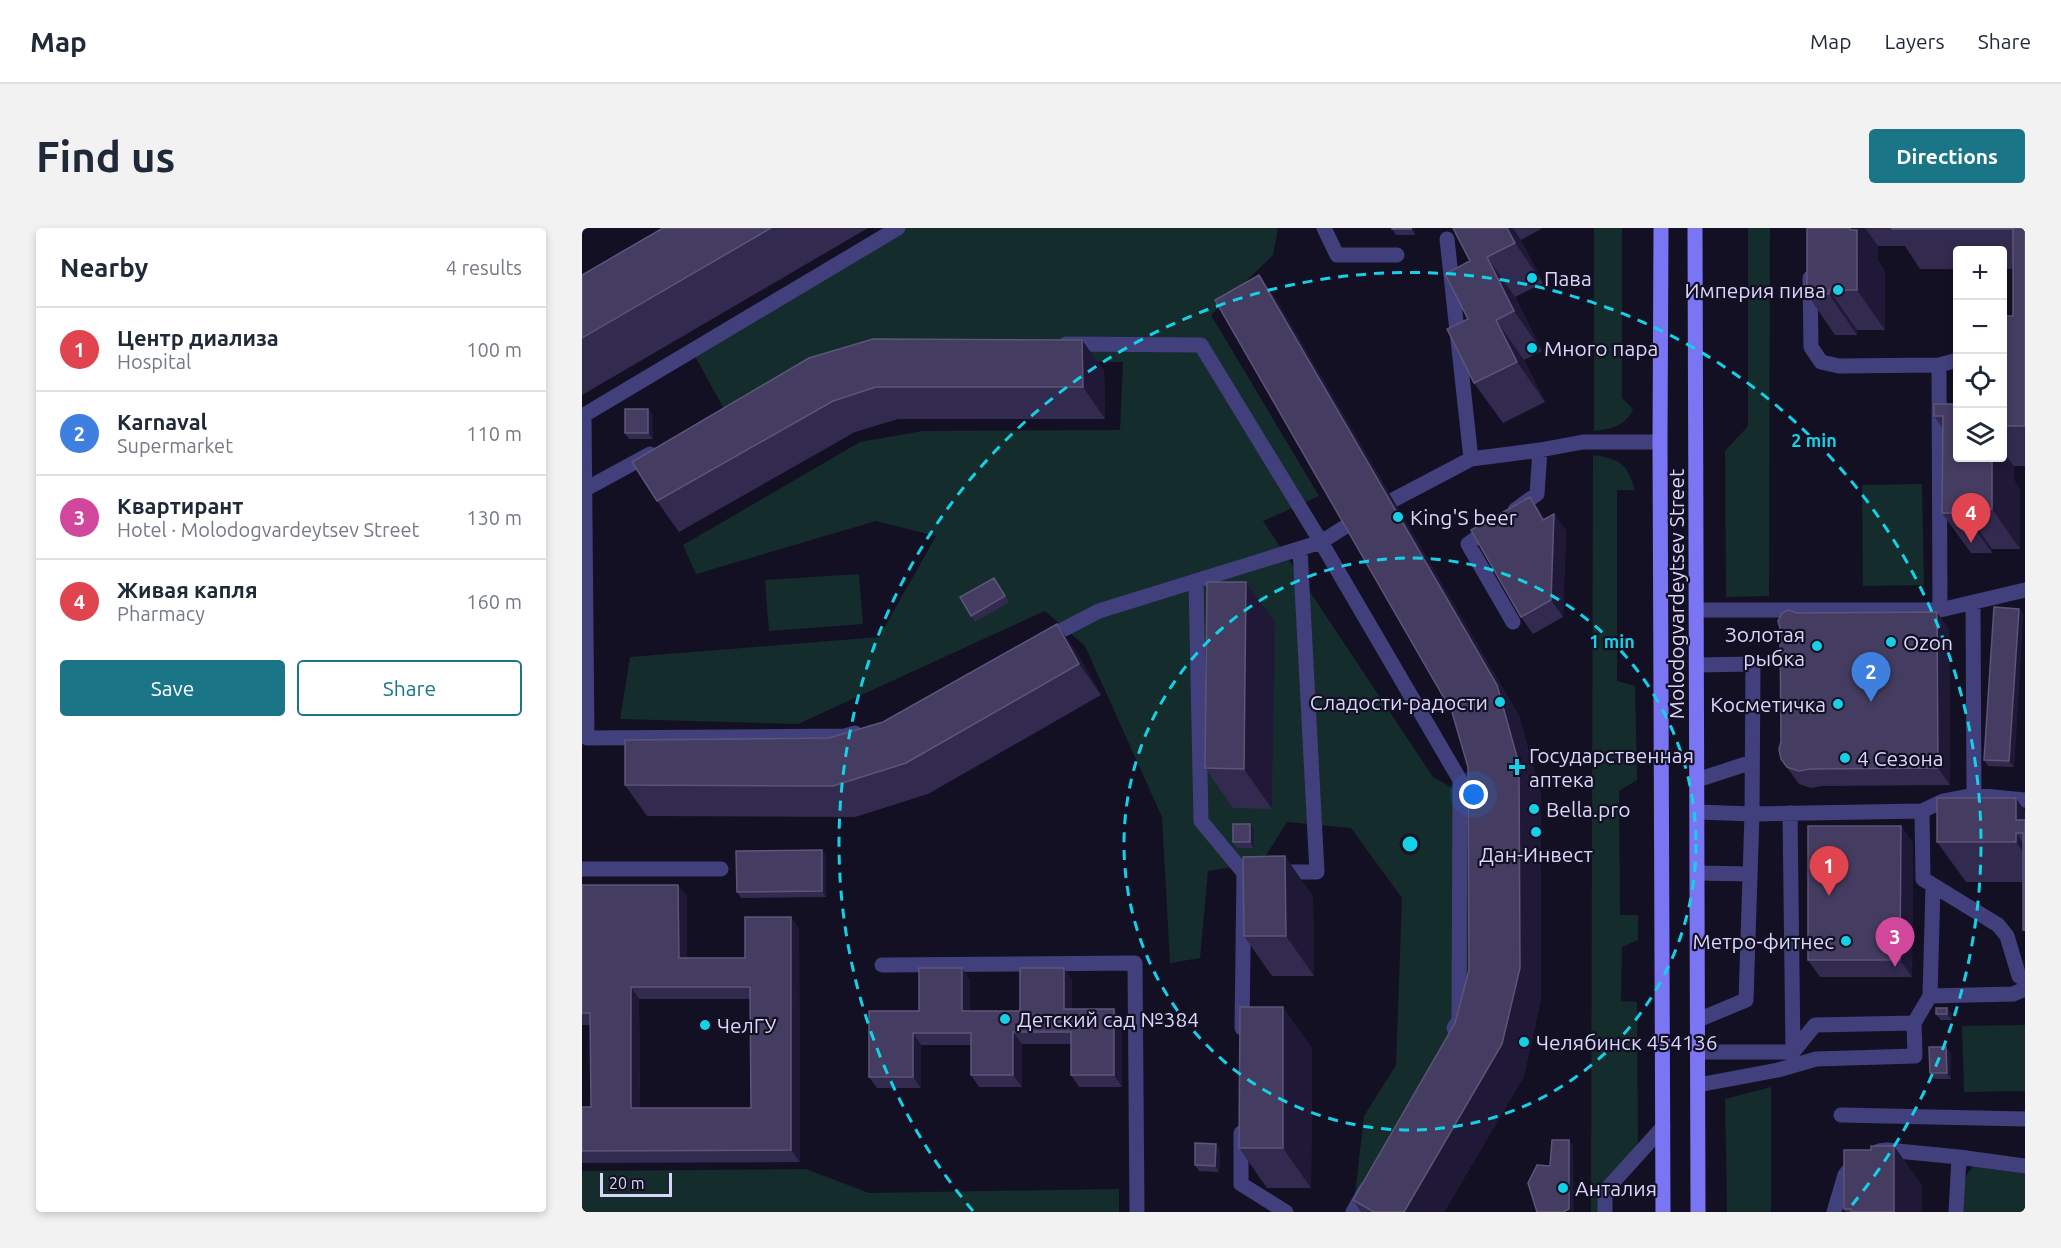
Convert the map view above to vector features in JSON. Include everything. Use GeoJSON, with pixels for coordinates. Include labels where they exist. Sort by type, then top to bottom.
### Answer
{"type":"FeatureCollection","features":[{"type":"Feature","properties":{"kind":"main road","name":"Molodogvardeytsev Street"},"geometry":{"type":"LineString","coordinates":[[1661,228],[1663,1212]]}},
{"type":"Feature","properties":{"kind":"main road","name":"Molodogvardeytsev Street"},"geometry":{"type":"LineString","coordinates":[[1695,228],[1698,1212]]}},
{"type":"Feature","properties":{"kind":"lane"},"geometry":{"type":"LineString","coordinates":[[868,729],[846,736],[587,738],[584,415],[898,228]]}},
{"type":"Feature","properties":{"kind":"lane"},"geometry":{"type":"LineString","coordinates":[[1324,228],[1337,255],[1397,255]]}},
{"type":"Feature","properties":{"kind":"lane"},"geometry":{"type":"LineString","coordinates":[[1447,239],[1471,459]]}},
{"type":"Feature","properties":{"kind":"lane"},"geometry":{"type":"LineString","coordinates":[[1809,264],[1811,347],[1821,362],[1839,366],[1939,365],[1953,361]]}},
{"type":"Feature","properties":{"kind":"lane"},"geometry":{"type":"LineString","coordinates":[[1049,344],[1202,345],[1321,542],[1460,780],[1459,1020],[1448,1041]]}},
{"type":"Feature","properties":{"kind":"lane"},"geometry":{"type":"LineString","coordinates":[[1939,365],[1940,610]]}},
{"type":"Feature","properties":{"kind":"lane"},"geometry":{"type":"LineString","coordinates":[[1393,500],[1471,459],[1583,442],[1660,442]]}},
{"type":"Feature","properties":{"kind":"lane"},"geometry":{"type":"LineString","coordinates":[[584,490],[669,444]]}},
{"type":"Feature","properties":{"kind":"lane"},"geometry":{"type":"LineString","coordinates":[[1513,622],[1468,544],[1537,494],[1540,450]]}},
{"type":"Feature","properties":{"kind":"lane"},"geometry":{"type":"LineString","coordinates":[[1028,649],[1099,610],[1321,542],[1348,525]]}},
{"type":"Feature","properties":{"kind":"lane"},"geometry":{"type":"LineString","coordinates":[[1196,581],[1201,821],[1254,873],[1317,872],[1300,549]]}},
{"type":"Feature","properties":{"kind":"lane"},"geometry":{"type":"LineString","coordinates":[[1697,610],[1940,610],[2025,590]]}},
{"type":"Feature","properties":{"kind":"lane"},"geometry":{"type":"LineString","coordinates":[[1973,603],[1974,795]]}},
{"type":"Feature","properties":{"kind":"lane"},"geometry":{"type":"LineString","coordinates":[[1697,665],[1753,664],[1752,814],[1746,1000],[1698,1020]]}},
{"type":"Feature","properties":{"kind":"lane"},"geometry":{"type":"LineString","coordinates":[[1697,780],[1752,762]]}},
{"type":"Feature","properties":{"kind":"lane"},"geometry":{"type":"LineString","coordinates":[[1698,812],[1752,814],[1922,811],[1943,801],[1974,795],[2025,800]]}},
{"type":"Feature","properties":{"kind":"lane"},"geometry":{"type":"LineString","coordinates":[[1922,811],[1923,879],[1998,925],[2007,936],[2019,976],[2025,980]]}},
{"type":"Feature","properties":{"kind":"lane"},"geometry":{"type":"LineString","coordinates":[[1790,813],[1792,1052]]}},
{"type":"Feature","properties":{"kind":"lane"},"geometry":{"type":"LineString","coordinates":[[582,868],[721,869]]}},
{"type":"Feature","properties":{"kind":"lane"},"geometry":{"type":"LineString","coordinates":[[1242,1040],[1254,873]]}},
{"type":"Feature","properties":{"kind":"lane"},"geometry":{"type":"LineString","coordinates":[[1698,873],[1750,874]]}},
{"type":"Feature","properties":{"kind":"lane"},"geometry":{"type":"LineString","coordinates":[[1698,1085],[1778,1070],[1816,1059],[1915,1056],[1914,1023],[1930,996],[1933,886]]}},
{"type":"Feature","properties":{"kind":"lane"},"geometry":{"type":"LineString","coordinates":[[882,965],[1135,963],[1137,1212]]}},
{"type":"Feature","properties":{"kind":"lane"},"geometry":{"type":"LineString","coordinates":[[1930,996],[2013,994],[2025,989]]}},
{"type":"Feature","properties":{"kind":"lane"},"geometry":{"type":"LineString","coordinates":[[1698,1052],[1792,1052],[1815,1026],[1914,1023]]}},
{"type":"Feature","properties":{"kind":"lane"},"geometry":{"type":"LineString","coordinates":[[1241,1112],[1240,1184],[1286,1212]]}},
{"type":"Feature","properties":{"kind":"lane"},"geometry":{"type":"LineString","coordinates":[[1840,1114],[2025,1119]]}},
{"type":"Feature","properties":{"kind":"lane"},"geometry":{"type":"LineString","coordinates":[[1605,1212],[1605,1191],[1663,1127]]}},
{"type":"Feature","properties":{"kind":"lane"},"geometry":{"type":"LineString","coordinates":[[1834,1212],[1845,1175],[1854,1163],[1869,1154],[1887,1150],[2025,1166]]}},
{"type":"Feature","properties":{"kind":"lane"},"geometry":{"type":"LineString","coordinates":[[1956,1212],[1959,1157]]}},
{"type":"Feature","properties":{"kind":"lane"},"geometry":{"type":"LineString","coordinates":[[1353,1212],[1375,1172]]}},
{"type":"Feature","properties":{"kind":"green space"},"geometry":{"type":"Polygon","coordinates":[[[889,228],[1278,228],[1273,255],[1211,315],[1319,496],[1263,521],[1433,777],[1476,801],[1475,1008],[1353,1212],[1364,1116],[1396,1065],[1402,898],[1351,828],[1287,822],[1262,862],[1208,871],[1200,958],[1170,963],[1162,817],[1085,646],[1045,611],[798,724],[620,719],[630,657],[879,637],[936,536],[876,521],[696,574],[683,545],[860,442],[923,431],[1120,430],[1123,362],[908,361],[737,433],[690,347],[889,228]]]}},
{"type":"Feature","properties":{"kind":"green space"},"geometry":{"type":"Polygon","coordinates":[[[1594,228],[1622,228],[1622,398],[1633,409],[1630,415],[1617,426],[1594,431],[1594,228]]]}},
{"type":"Feature","properties":{"kind":"green space"},"geometry":{"type":"Polygon","coordinates":[[[1748,228],[1770,228],[1769,596],[1726,597],[1725,451],[1748,426],[1748,228]]]}},
{"type":"Feature","properties":{"kind":"green space"},"geometry":{"type":"Polygon","coordinates":[[[1593,455],[1610,458],[1622,464],[1635,490],[1617,490],[1617,681],[1635,686],[1637,780],[1619,791],[1620,915],[1638,915],[1638,940],[1622,947],[1621,1001],[1637,1002],[1638,1145],[1599,1212],[1591,1212],[1593,455]]]}},
{"type":"Feature","properties":{"kind":"green space"},"geometry":{"type":"Polygon","coordinates":[[[1922,484],[1924,585],[1863,586],[1862,485],[1922,484]]]}},
{"type":"Feature","properties":{"kind":"green space"},"geometry":{"type":"Polygon","coordinates":[[[859,574],[863,624],[769,631],[765,580],[859,574]]]}},
{"type":"Feature","properties":{"kind":"green space"},"geometry":{"type":"Polygon","coordinates":[[[2025,1025],[2025,1091],[1964,1092],[1962,1026],[2025,1025]]]}},
{"type":"Feature","properties":{"kind":"green space"},"geometry":{"type":"Polygon","coordinates":[[[1771,1087],[1771,1212],[1727,1212],[1725,1099],[1771,1087]]]}},
{"type":"Feature","properties":{"kind":"green space"},"geometry":{"type":"Polygon","coordinates":[[[1973,1166],[2025,1174],[2025,1212],[1964,1212],[1962,1209],[1963,1180],[1973,1166]]]}},
{"type":"Feature","properties":{"kind":"green space"},"geometry":{"type":"Polygon","coordinates":[[[806,1169],[869,1193],[1119,1189],[1119,1212],[582,1212],[582,1171],[806,1169]]]}},
{"type":"Feature","properties":{"kind":"building"},"geometry":{"type":"Polygon","coordinates":[[[663,228],[771,228],[582,338],[582,275],[663,228]]]}},
{"type":"Feature","properties":{"kind":"building"},"geometry":{"type":"Polygon","coordinates":[[[1453,228],[1507,228],[1515,243],[1487,257],[1514,311],[1496,320],[1517,362],[1474,383],[1447,329],[1468,319],[1445,274],[1470,261],[1453,228]]]}},
{"type":"Feature","properties":{"kind":"building"},"geometry":{"type":"Polygon","coordinates":[[[1807,228],[1857,230],[1857,290],[1829,290],[1829,294],[1807,294],[1807,228]]]}},
{"type":"Feature","properties":{"kind":"building"},"geometry":{"type":"Polygon","coordinates":[[[2025,228],[2025,426],[2007,426],[2007,316],[2013,316],[2013,229],[1892,229],[2025,228]]]}},
{"type":"Feature","properties":{"kind":"building"},"geometry":{"type":"Polygon","coordinates":[[[1259,275],[1497,685],[1519,764],[1520,968],[1502,1044],[1404,1212],[1374,1212],[1353,1200],[1455,1023],[1469,970],[1468,767],[1452,712],[1215,300],[1259,275]]]}},
{"type":"Feature","properties":{"kind":"building"},"geometry":{"type":"Polygon","coordinates":[[[873,339],[1082,340],[1083,387],[876,387],[833,401],[657,501],[632,462],[809,358],[873,339]]]}},
{"type":"Feature","properties":{"kind":"building"},"geometry":{"type":"Polygon","coordinates":[[[1934,404],[1953,404],[1953,462],[1992,462],[1992,509],[1964,509],[1964,513],[1942,513],[1943,416],[1934,416],[1934,404]]]}},
{"type":"Feature","properties":{"kind":"building"},"geometry":{"type":"Polygon","coordinates":[[[625,409],[648,409],[648,433],[625,433],[625,409]]]}},
{"type":"Feature","properties":{"kind":"building"},"geometry":{"type":"Polygon","coordinates":[[[1530,497],[1543,520],[1554,514],[1551,600],[1521,617],[1471,530],[1530,497]]]}},
{"type":"Feature","properties":{"kind":"building"},"geometry":{"type":"Polygon","coordinates":[[[994,578],[1005,596],[971,616],[960,597],[994,578]]]}},
{"type":"Feature","properties":{"kind":"building"},"geometry":{"type":"Polygon","coordinates":[[[1207,582],[1246,582],[1244,769],[1205,768],[1207,582]]]}},
{"type":"Feature","properties":{"kind":"building"},"geometry":{"type":"Polygon","coordinates":[[[1994,607],[2019,609],[2009,761],[1984,760],[1994,607]]]}},
{"type":"Feature","properties":{"kind":"building"},"geometry":{"type":"Polygon","coordinates":[[[1788,610],[1797,613],[1937,612],[1938,768],[1799,771],[1787,767],[1781,759],[1779,749],[1781,742],[1780,628],[1778,621],[1782,613],[1788,610]]]}},
{"type":"Feature","properties":{"kind":"building"},"geometry":{"type":"Polygon","coordinates":[[[1057,624],[1079,664],[906,763],[833,786],[625,785],[625,740],[829,738],[883,722],[1057,624]]]}},
{"type":"Feature","properties":{"kind":"building"},"geometry":{"type":"Polygon","coordinates":[[[1937,798],[2016,798],[2016,820],[2025,820],[2025,930],[2023,930],[2023,833],[2016,833],[2016,842],[1937,842],[1937,798]]]}},
{"type":"Feature","properties":{"kind":"building"},"geometry":{"type":"Polygon","coordinates":[[[1233,824],[1250,824],[1250,842],[1233,842],[1233,824]]]}},
{"type":"Feature","properties":{"kind":"building"},"geometry":{"type":"Polygon","coordinates":[[[1808,826],[1901,826],[1900,960],[1808,960],[1808,826]]]}},
{"type":"Feature","properties":{"kind":"building"},"geometry":{"type":"Polygon","coordinates":[[[822,850],[822,891],[737,892],[736,851],[822,850]]]}},
{"type":"Feature","properties":{"kind":"building"},"geometry":{"type":"Polygon","coordinates":[[[1285,856],[1286,936],[1244,936],[1243,857],[1285,856]]]}},
{"type":"Feature","properties":{"kind":"building"},"geometry":{"type":"Polygon","coordinates":[[[582,885],[678,885],[679,958],[745,958],[745,917],[791,917],[791,1150],[582,1151],[582,1107],[591,1107],[590,1013],[582,1013],[582,885]],[[631,987],[631,1108],[751,1108],[750,987],[631,987]]]}},
{"type":"Feature","properties":{"kind":"building"},"geometry":{"type":"Polygon","coordinates":[[[919,968],[962,968],[962,1011],[1020,1011],[1020,968],[1064,968],[1064,1009],[1114,1009],[1114,1075],[1071,1075],[1071,1032],[1013,1032],[1013,1075],[971,1075],[971,1033],[913,1033],[913,1077],[869,1077],[869,1011],[919,1011],[919,968]]]}},
{"type":"Feature","properties":{"kind":"building"},"geometry":{"type":"Polygon","coordinates":[[[1240,1007],[1283,1007],[1283,1148],[1239,1148],[1240,1007]]]}},
{"type":"Feature","properties":{"kind":"building"},"geometry":{"type":"Polygon","coordinates":[[[1936,1008],[1947,1008],[1947,1014],[1936,1014],[1936,1008]]]}},
{"type":"Feature","properties":{"kind":"building"},"geometry":{"type":"Polygon","coordinates":[[[1929,1047],[1946,1047],[1947,1073],[1930,1073],[1929,1047]]]}},
{"type":"Feature","properties":{"kind":"building"},"geometry":{"type":"Polygon","coordinates":[[[1552,1140],[1569,1140],[1569,1209],[1563,1212],[1537,1212],[1528,1183],[1537,1165],[1550,1166],[1552,1140]]]}},
{"type":"Feature","properties":{"kind":"building"},"geometry":{"type":"Polygon","coordinates":[[[1195,1143],[1216,1144],[1215,1166],[1195,1165],[1195,1143]]]}},
{"type":"Feature","properties":{"kind":"building"},"geometry":{"type":"Polygon","coordinates":[[[1871,1146],[1894,1146],[1894,1212],[1851,1212],[1851,1209],[1844,1209],[1844,1150],[1871,1150],[1871,1146]]]}},
{"type":"Feature","properties":{"kind":"place","name":"Пава"},"geometry":{"type":"Point","coordinates":[1532,278]}},
{"type":"Feature","properties":{"kind":"place","name":"Империя пива"},"geometry":{"type":"Point","coordinates":[1838,290]}},
{"type":"Feature","properties":{"kind":"place","name":"Много пара"},"geometry":{"type":"Point","coordinates":[1532,348]}},
{"type":"Feature","properties":{"kind":"place","name":"King'S beer"},"geometry":{"type":"Point","coordinates":[1398,517]}},
{"type":"Feature","properties":{"kind":"place","name":"Живая капля"},"geometry":{"type":"Point","coordinates":[1971,543]}},
{"type":"Feature","properties":{"kind":"place","name":"Ozon"},"geometry":{"type":"Point","coordinates":[1891,642]}},
{"type":"Feature","properties":{"kind":"place","name":"Золотая рыбка"},"geometry":{"type":"Point","coordinates":[1817,646]}},
{"type":"Feature","properties":{"kind":"place","name":"Сладости-радости"},"geometry":{"type":"Point","coordinates":[1500,702]}},
{"type":"Feature","properties":{"kind":"place","name":"Karnaval"},"geometry":{"type":"Point","coordinates":[1871,702]}},
{"type":"Feature","properties":{"kind":"place","name":"Косметичка"},"geometry":{"type":"Point","coordinates":[1838,704]}},
{"type":"Feature","properties":{"kind":"place","name":"4 Сезона"},"geometry":{"type":"Point","coordinates":[1845,758]}},
{"type":"Feature","properties":{"kind":"place","name":"Государственная аптека"},"geometry":{"type":"Point","coordinates":[1517,767]}},
{"type":"Feature","properties":{"kind":"place","name":"Bella.pro"},"geometry":{"type":"Point","coordinates":[1534,809]}},
{"type":"Feature","properties":{"kind":"place","name":"Дан-Инвест"},"geometry":{"type":"Point","coordinates":[1536,832]}},
{"type":"Feature","properties":{"kind":"place","name":"Центр диализа"},"geometry":{"type":"Point","coordinates":[1829,896]}},
{"type":"Feature","properties":{"kind":"place","name":"Метро-фитнес"},"geometry":{"type":"Point","coordinates":[1846,941]}},
{"type":"Feature","properties":{"kind":"place","name":"Квартирант"},"geometry":{"type":"Point","coordinates":[1895,967]}},
{"type":"Feature","properties":{"kind":"place","name":"Детский сад №384"},"geometry":{"type":"Point","coordinates":[1005,1019]}},
{"type":"Feature","properties":{"kind":"place","name":"ЧелГУ"},"geometry":{"type":"Point","coordinates":[705,1025]}},
{"type":"Feature","properties":{"kind":"place","name":"Челябинск 454136"},"geometry":{"type":"Point","coordinates":[1524,1042]}},
{"type":"Feature","properties":{"kind":"place","name":"Анталия"},"geometry":{"type":"Point","coordinates":[1563,1188]}}]}
